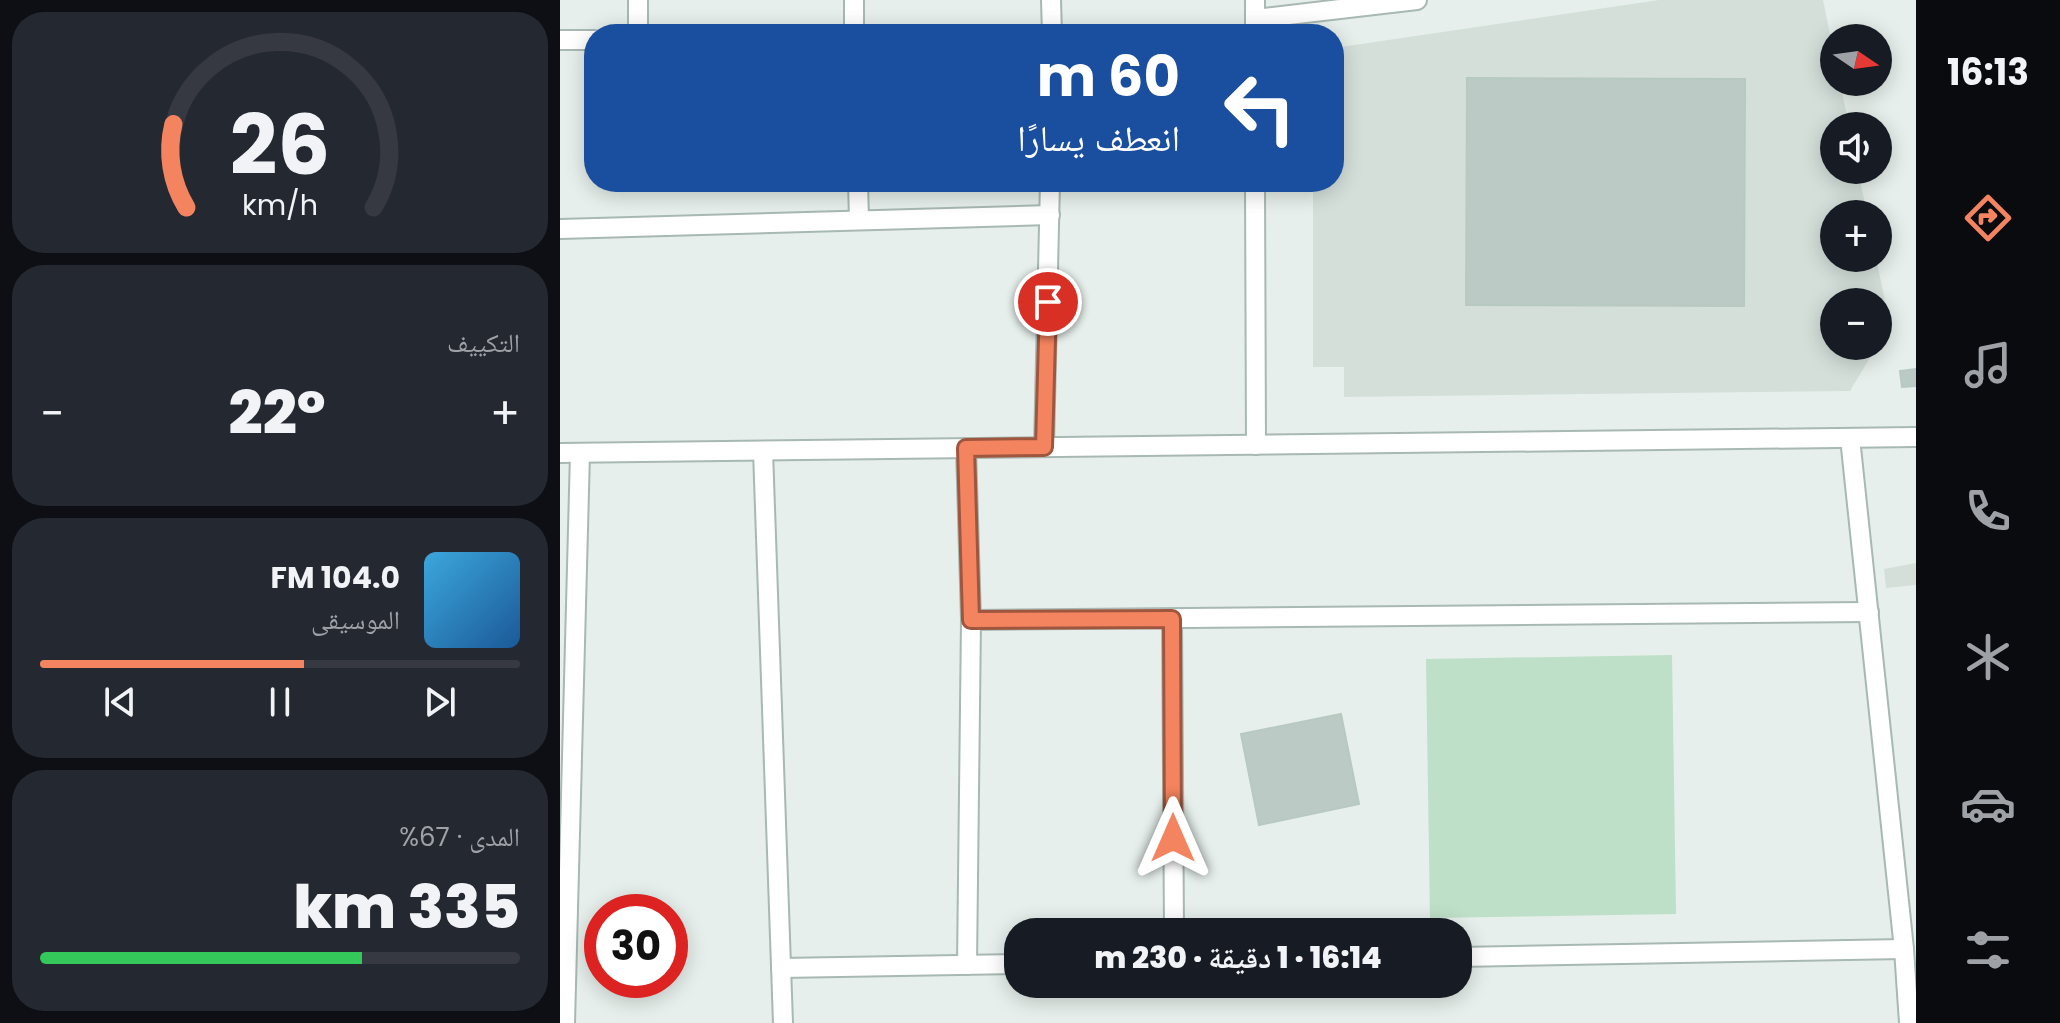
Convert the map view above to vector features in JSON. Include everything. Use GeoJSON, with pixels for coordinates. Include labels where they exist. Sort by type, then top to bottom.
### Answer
{"type":"FeatureCollection","features":[{"type":"Feature","properties":{"kind":"street"},"geometry":{"type":"LineString","coordinates":[[638,0],[638,24]]}},
{"type":"Feature","properties":{"kind":"street"},"geometry":{"type":"LineString","coordinates":[[854,0],[854,24]]}},
{"type":"Feature","properties":{"kind":"street"},"geometry":{"type":"LineString","coordinates":[[1051,0],[1052,24]]}},
{"type":"Feature","properties":{"kind":"street"},"geometry":{"type":"LineString","coordinates":[[1255,18],[1417,0]]}},
{"type":"Feature","properties":{"kind":"street"},"geometry":{"type":"LineString","coordinates":[[560,40],[584,40]]}},
{"type":"Feature","properties":{"kind":"street"},"geometry":{"type":"LineString","coordinates":[[858,192],[859,220]]}},
{"type":"Feature","properties":{"kind":"street"},"geometry":{"type":"LineString","coordinates":[[1044,447],[1050,192]]}},
{"type":"Feature","properties":{"kind":"street"},"geometry":{"type":"LineString","coordinates":[[1255,192],[1256,445]]}},
{"type":"Feature","properties":{"kind":"street"},"geometry":{"type":"LineString","coordinates":[[560,229],[1050,215]]}},
{"type":"Feature","properties":{"kind":"street"},"geometry":{"type":"LineString","coordinates":[[560,453],[1916,437]]}},
{"type":"Feature","properties":{"kind":"street"},"geometry":{"type":"LineString","coordinates":[[1850,438],[1904,949],[1909,1023]]}},
{"type":"Feature","properties":{"kind":"street"},"geometry":{"type":"LineString","coordinates":[[966,448],[971,620],[967,965]]}},
{"type":"Feature","properties":{"kind":"street"},"geometry":{"type":"LineString","coordinates":[[763,451],[783,1023]]}},
{"type":"Feature","properties":{"kind":"street"},"geometry":{"type":"LineString","coordinates":[[565,1023],[567,642],[580,453]]}},
{"type":"Feature","properties":{"kind":"street"},"geometry":{"type":"LineString","coordinates":[[971,620],[1869,612]]}},
{"type":"Feature","properties":{"kind":"street"},"geometry":{"type":"LineString","coordinates":[[1172,619],[1174,918]]}},
{"type":"Feature","properties":{"kind":"street"},"geometry":{"type":"LineString","coordinates":[[1472,957],[1904,949]]}},
{"type":"Feature","properties":{"kind":"street"},"geometry":{"type":"LineString","coordinates":[[781,968],[1004,964]]}},
{"type":"Feature","properties":{"kind":"shaded area"},"geometry":{"type":"Polygon","coordinates":[[[1659,0],[1823,0],[1828,24],[1820,24],[1820,96],[1843,96],[1846,112],[1820,112],[1820,184],[1861,184],[1864,200],[1820,200],[1820,272],[1879,272],[1882,288],[1820,288],[1820,360],[1869,360],[1850,391],[1344,397],[1344,367],[1313,367],[1313,192],[1344,192],[1344,47],[1659,0]]]}},
{"type":"Feature","properties":{"kind":"shaded area"},"geometry":{"type":"Polygon","coordinates":[[[1916,563],[1916,585],[1886,588],[1884,569],[1916,563]]]}},
{"type":"Feature","properties":{"kind":"green space"},"geometry":{"type":"Polygon","coordinates":[[[1672,655],[1676,914],[1430,918],[1426,659],[1672,655]]]}},
{"type":"Feature","properties":{"kind":"building"},"geometry":{"type":"Polygon","coordinates":[[[1467,78],[1745,79],[1744,306],[1466,305],[1467,78]]]}},
{"type":"Feature","properties":{"kind":"building"},"geometry":{"type":"Polygon","coordinates":[[[1916,369],[1916,386],[1902,387],[1900,371],[1916,369]]]}},
{"type":"Feature","properties":{"kind":"building"},"geometry":{"type":"Polygon","coordinates":[[[1341,714],[1359,804],[1259,825],[1241,734],[1341,714]]]}},
{"type":"Feature","properties":{"kind":"route"},"geometry":{"type":"LineString","coordinates":[[1048,302],[1044,447],[966,448],[971,620],[1172,619],[1173,838]]}}]}
